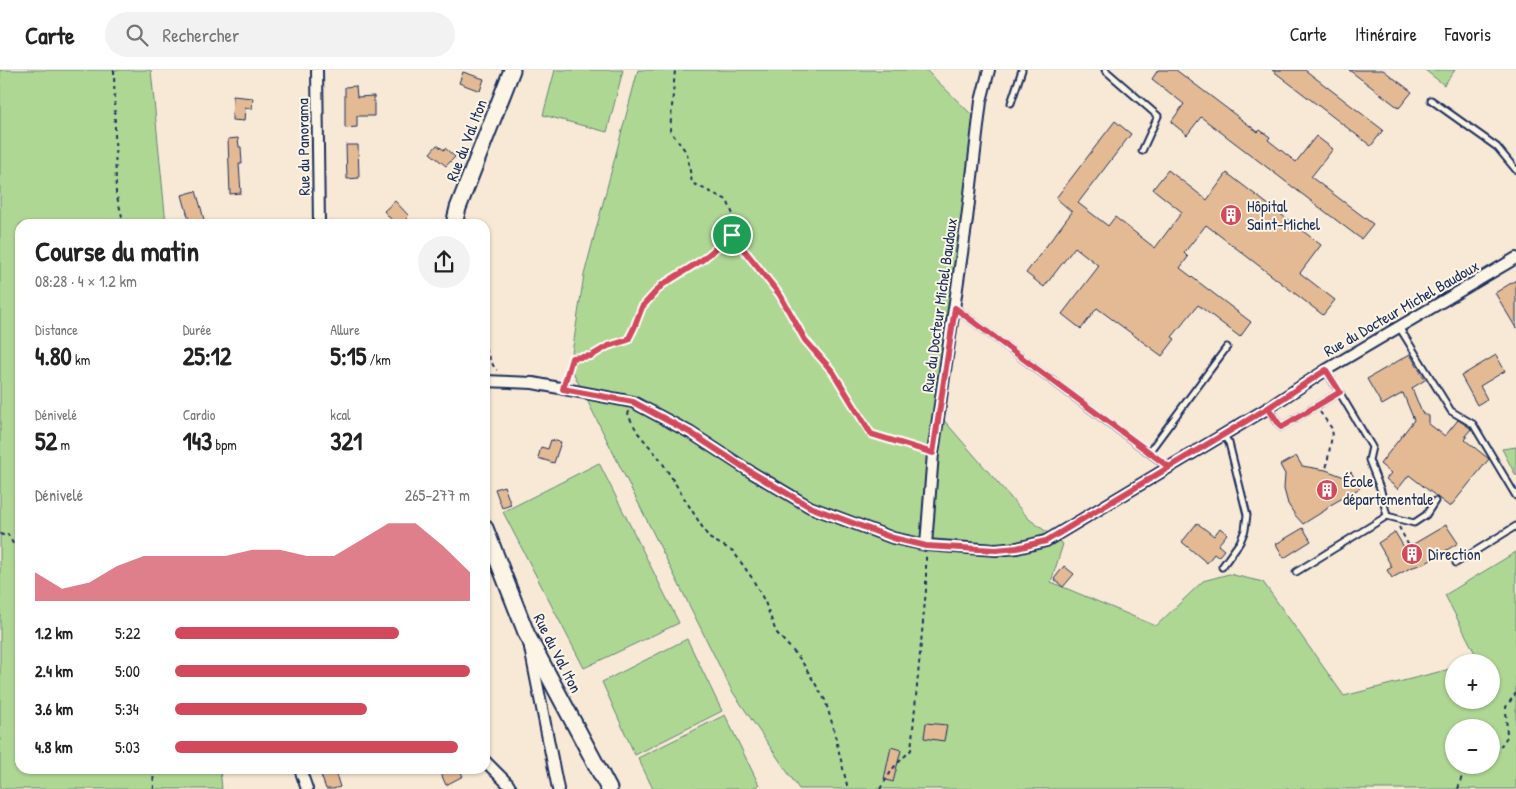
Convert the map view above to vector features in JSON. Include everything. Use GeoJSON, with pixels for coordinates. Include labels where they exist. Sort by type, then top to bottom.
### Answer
{"type":"FeatureCollection","features":[{"type":"Feature","properties":{"kind":"street","name":"Rue du Panorama"},"geometry":{"type":"LineString","coordinates":[[317,70],[318,219]]}},
{"type":"Feature","properties":{"kind":"street","name":"Rue du Val Iton"},"geometry":{"type":"LineString","coordinates":[[455,219],[512,70]]}},
{"type":"Feature","properties":{"kind":"street","name":"Rue du Docteur Michel Baudoux"},"geometry":{"type":"LineString","coordinates":[[926,546],[933,453],[955,308],[981,100],[989,70]]}},
{"type":"Feature","properties":{"kind":"street","name":"Rue du Docteur Michel Baudoux"},"geometry":{"type":"LineString","coordinates":[[490,381],[533,383],[633,402],[691,433],[810,507],[893,538],[926,546],[996,550],[1017,548],[1046,541],[1268,408],[1326,370],[1374,345],[1399,326],[1516,258]]}},
{"type":"Feature","properties":{"kind":"street","name":"Rue du Val Iton"},"geometry":{"type":"LineString","coordinates":[[490,541],[527,635],[609,789]]}},
{"type":"Feature","properties":{"kind":"street"},"geometry":{"type":"LineString","coordinates":[[527,635],[558,789]]}},
{"type":"Feature","properties":{"kind":"street"},"geometry":{"type":"LineString","coordinates":[[490,767],[511,789]]}},
{"type":"Feature","properties":{"kind":"street"},"geometry":{"type":"LineString","coordinates":[[302,774],[307,789]]}},
{"type":"Feature","properties":{"kind":"lane"},"geometry":{"type":"LineString","coordinates":[[1011,103],[1022,70]]}},
{"type":"Feature","properties":{"kind":"lane"},"geometry":{"type":"LineString","coordinates":[[1104,70],[1158,116],[1142,151]]}},
{"type":"Feature","properties":{"kind":"lane"},"geometry":{"type":"LineString","coordinates":[[1432,100],[1497,148],[1516,170]]}},
{"type":"Feature","properties":{"kind":"lane"},"geometry":{"type":"LineString","coordinates":[[955,308],[1169,467]]}},
{"type":"Feature","properties":{"kind":"lane"},"geometry":{"type":"LineString","coordinates":[[1399,326],[1450,411],[1473,424],[1516,496]]}},
{"type":"Feature","properties":{"kind":"lane"},"geometry":{"type":"LineString","coordinates":[[1148,452],[1227,347]]}},
{"type":"Feature","properties":{"kind":"lane"},"geometry":{"type":"LineString","coordinates":[[1326,370],[1372,447],[1369,460],[1381,491],[1387,516]]}},
{"type":"Feature","properties":{"kind":"lane"},"geometry":{"type":"LineString","coordinates":[[1268,408],[1281,427],[1340,392]]}},
{"type":"Feature","properties":{"kind":"lane"},"geometry":{"type":"LineString","coordinates":[[1222,567],[1240,542],[1245,530],[1247,515],[1229,443],[1223,435]]}},
{"type":"Feature","properties":{"kind":"lane"},"geometry":{"type":"LineString","coordinates":[[1296,572],[1387,516],[1414,523],[1426,515],[1435,501]]}},
{"type":"Feature","properties":{"kind":"lane"},"geometry":{"type":"LineString","coordinates":[[1456,564],[1516,526]]}},
{"type":"Feature","properties":{"kind":"path"},"geometry":{"type":"LineString","coordinates":[[114,70],[116,192],[122,219]]}},
{"type":"Feature","properties":{"kind":"path"},"geometry":{"type":"LineString","coordinates":[[563,389],[572,358],[591,356],[608,346],[628,340],[642,307],[662,285],[702,260],[732,235],[736,222],[727,200],[692,183],[687,153],[670,131],[675,70]]}},
{"type":"Feature","properties":{"kind":"path"},"geometry":{"type":"LineString","coordinates":[[732,235],[780,295],[805,340],[833,372],[871,434],[933,453]]}},
{"type":"Feature","properties":{"kind":"path"},"geometry":{"type":"LineString","coordinates":[[633,402],[628,415],[638,433],[660,459],[709,538],[733,551],[752,578],[765,602],[776,632],[801,660],[825,700],[848,789]]}},
{"type":"Feature","properties":{"kind":"path"},"geometry":{"type":"LineString","coordinates":[[1316,406],[1333,430],[1326,470]]}},
{"type":"Feature","properties":{"kind":"path"},"geometry":{"type":"LineString","coordinates":[[1394,518],[1410,548]]}},
{"type":"Feature","properties":{"kind":"path"},"geometry":{"type":"LineString","coordinates":[[0,534],[3,536],[7,533],[15,544]]}},
{"type":"Feature","properties":{"kind":"path"},"geometry":{"type":"LineString","coordinates":[[880,789],[894,767],[911,750],[926,590],[926,546]]}},
{"type":"Feature","properties":{"kind":"path"},"geometry":{"type":"LineString","coordinates":[[1500,747],[1507,737],[1506,707],[1516,693]]}},
{"type":"Feature","properties":{"kind":"path"},"geometry":{"type":"LineString","coordinates":[[154,774],[154,789]]}},
{"type":"Feature","properties":{"kind":"path"},"geometry":{"type":"LineString","coordinates":[[1458,789],[1462,776],[1466,774]]}},
{"type":"Feature","properties":{"kind":"green space"},"geometry":{"type":"Polygon","coordinates":[[[0,70],[151,70],[166,219],[15,219],[15,774],[220,774],[222,789],[0,789],[0,70]]]}},
{"type":"Feature","properties":{"kind":"green space"},"geometry":{"type":"Polygon","coordinates":[[[555,70],[623,70],[607,132],[543,115],[555,70]]]}},
{"type":"Feature","properties":{"kind":"green space"},"geometry":{"type":"Polygon","coordinates":[[[638,70],[926,70],[973,116],[942,418],[1029,519],[1063,544],[1051,582],[1156,626],[1203,581],[1229,574],[1263,582],[1344,696],[1445,670],[1445,709],[1500,709],[1500,654],[1475,654],[1445,595],[1516,552],[1516,789],[799,789],[732,691],[570,366],[584,275],[638,70]]]}},
{"type":"Feature","properties":{"kind":"green space"},"geometry":{"type":"Polygon","coordinates":[[[1425,70],[1455,70],[1444,85],[1425,70]]]}},
{"type":"Feature","properties":{"kind":"green space"},"geometry":{"type":"Polygon","coordinates":[[[1516,447],[1516,476],[1502,449],[1516,447]]]}},
{"type":"Feature","properties":{"kind":"green space"},"geometry":{"type":"Polygon","coordinates":[[[599,463],[679,623],[584,668],[503,512],[599,463]]]}},
{"type":"Feature","properties":{"kind":"green space"},"geometry":{"type":"Polygon","coordinates":[[[687,639],[722,711],[635,755],[602,682],[687,639]]]}},
{"type":"Feature","properties":{"kind":"green space"},"geometry":{"type":"Polygon","coordinates":[[[725,715],[759,785],[750,789],[653,789],[638,758],[725,715]]]}},
{"type":"Feature","properties":{"kind":"building"},"geometry":{"type":"Polygon","coordinates":[[[1158,70],[1176,70],[1258,132],[1260,130],[1270,137],[1268,140],[1296,162],[1316,136],[1333,149],[1311,177],[1373,224],[1361,239],[1201,117],[1187,135],[1171,122],[1184,104],[1152,79],[1158,70]]]}},
{"type":"Feature","properties":{"kind":"building"},"geometry":{"type":"Polygon","coordinates":[[[1272,70],[1305,70],[1383,130],[1371,146],[1272,70]]]}},
{"type":"Feature","properties":{"kind":"building"},"geometry":{"type":"Polygon","coordinates":[[[1349,70],[1383,70],[1412,92],[1399,108],[1349,70]]]}},
{"type":"Feature","properties":{"kind":"building"},"geometry":{"type":"Polygon","coordinates":[[[463,72],[484,79],[480,91],[459,83],[463,72]]]}},
{"type":"Feature","properties":{"kind":"building"},"geometry":{"type":"Polygon","coordinates":[[[356,86],[357,97],[374,96],[374,116],[357,116],[357,127],[345,128],[345,87],[356,86]]]}},
{"type":"Feature","properties":{"kind":"building"},"geometry":{"type":"Polygon","coordinates":[[[233,96],[253,98],[252,109],[245,108],[244,121],[232,120],[233,96]]]}},
{"type":"Feature","properties":{"kind":"building","name":"Hôpital Saint-Michel"},"geometry":{"type":"Polygon","coordinates":[[[1115,121],[1131,134],[1078,203],[1108,226],[1115,217],[1155,248],[1182,212],[1153,189],[1168,170],[1207,200],[1227,173],[1321,245],[1300,273],[1335,300],[1323,315],[1206,225],[1184,253],[1188,257],[1180,268],[1251,322],[1240,337],[1198,305],[1172,337],[1175,339],[1162,356],[1097,308],[1081,329],[1062,314],[1099,266],[1075,247],[1044,287],[1026,273],[1072,212],[1056,198],[1115,121]]]}},
{"type":"Feature","properties":{"kind":"building"},"geometry":{"type":"Polygon","coordinates":[[[238,138],[239,147],[241,147],[242,164],[239,164],[241,193],[230,194],[228,139],[238,138]]]}},
{"type":"Feature","properties":{"kind":"building"},"geometry":{"type":"Polygon","coordinates":[[[346,145],[358,145],[359,178],[347,179],[346,145]]]}},
{"type":"Feature","properties":{"kind":"building"},"geometry":{"type":"Polygon","coordinates":[[[437,145],[444,150],[445,148],[455,157],[446,166],[430,153],[437,145]]]}},
{"type":"Feature","properties":{"kind":"building"},"geometry":{"type":"Polygon","coordinates":[[[196,191],[204,219],[189,219],[182,195],[196,191]]]}},
{"type":"Feature","properties":{"kind":"building"},"geometry":{"type":"Polygon","coordinates":[[[395,201],[409,216],[406,219],[391,219],[384,211],[395,201]]]}},
{"type":"Feature","properties":{"kind":"building"},"geometry":{"type":"Polygon","coordinates":[[[1516,280],[1516,328],[1495,293],[1516,280]]]}},
{"type":"Feature","properties":{"kind":"building"},"geometry":{"type":"Polygon","coordinates":[[[1410,354],[1425,380],[1412,388],[1422,413],[1429,416],[1429,424],[1445,436],[1458,420],[1471,429],[1465,436],[1467,437],[1465,440],[1489,459],[1450,507],[1409,475],[1398,489],[1386,479],[1391,473],[1380,464],[1414,420],[1403,393],[1382,405],[1367,379],[1410,354]]]}},
{"type":"Feature","properties":{"kind":"building"},"geometry":{"type":"Polygon","coordinates":[[[1496,355],[1505,371],[1480,386],[1487,399],[1477,405],[1461,376],[1496,355]]]}},
{"type":"Feature","properties":{"kind":"building"},"geometry":{"type":"Polygon","coordinates":[[[551,440],[561,442],[554,463],[538,458],[541,447],[548,449],[551,440]]]}},
{"type":"Feature","properties":{"kind":"building","name":"École départementale"},"geometry":{"type":"Polygon","coordinates":[[[1296,456],[1302,466],[1326,470],[1344,477],[1351,472],[1360,488],[1327,507],[1327,509],[1303,524],[1288,504],[1284,489],[1285,474],[1280,465],[1296,456]]]}},
{"type":"Feature","properties":{"kind":"building"},"geometry":{"type":"Polygon","coordinates":[[[504,486],[511,505],[502,508],[495,489],[504,486]]]}},
{"type":"Feature","properties":{"kind":"building"},"geometry":{"type":"Polygon","coordinates":[[[1197,523],[1214,536],[1220,528],[1227,534],[1218,545],[1224,550],[1218,557],[1214,554],[1207,563],[1182,542],[1197,523]]]}},
{"type":"Feature","properties":{"kind":"building","name":"Direction"},"geometry":{"type":"Polygon","coordinates":[[[1446,525],[1458,543],[1426,563],[1410,568],[1392,578],[1387,570],[1392,567],[1378,543],[1395,532],[1405,549],[1446,525]]]}},
{"type":"Feature","properties":{"kind":"building"},"geometry":{"type":"Polygon","coordinates":[[[1303,528],[1311,541],[1284,558],[1276,544],[1303,528]]]}},
{"type":"Feature","properties":{"kind":"building"},"geometry":{"type":"Polygon","coordinates":[[[1064,566],[1074,574],[1063,587],[1054,579],[1064,566]]]}},
{"type":"Feature","properties":{"kind":"building"},"geometry":{"type":"Polygon","coordinates":[[[926,723],[947,725],[944,741],[924,738],[926,723]]]}},
{"type":"Feature","properties":{"kind":"building"},"geometry":{"type":"Polygon","coordinates":[[[891,747],[901,750],[893,782],[884,779],[891,747]]]}},
{"type":"Feature","properties":{"kind":"building"},"geometry":{"type":"Polygon","coordinates":[[[336,774],[340,787],[326,789],[321,775],[336,774]]]}},
{"type":"Feature","properties":{"kind":"building"},"geometry":{"type":"Polygon","coordinates":[[[441,774],[462,774],[463,776],[446,785],[441,774]]]}},
{"type":"Feature","properties":{"kind":"place","name":"Hôpital Saint-Michel"},"geometry":{"type":"Point","coordinates":[1231,215]}},
{"type":"Feature","properties":{"kind":"place","name":"École départementale"},"geometry":{"type":"Point","coordinates":[1327,490]}},
{"type":"Feature","properties":{"kind":"place","name":"Direction"},"geometry":{"type":"Point","coordinates":[1412,554]}},
{"type":"Feature","properties":{"kind":"route"},"geometry":{"type":"LineString","coordinates":[[732,235],[702,260],[662,285],[642,307],[628,340],[608,346],[591,356],[572,358],[563,389],[633,402],[691,433],[810,507],[893,538],[926,546],[996,550],[1017,548],[1046,541],[1268,408],[1281,427],[1340,392],[1326,370],[1268,408],[1169,467],[955,308],[933,453],[871,434],[833,372],[805,340],[780,295],[732,235]]}}]}
